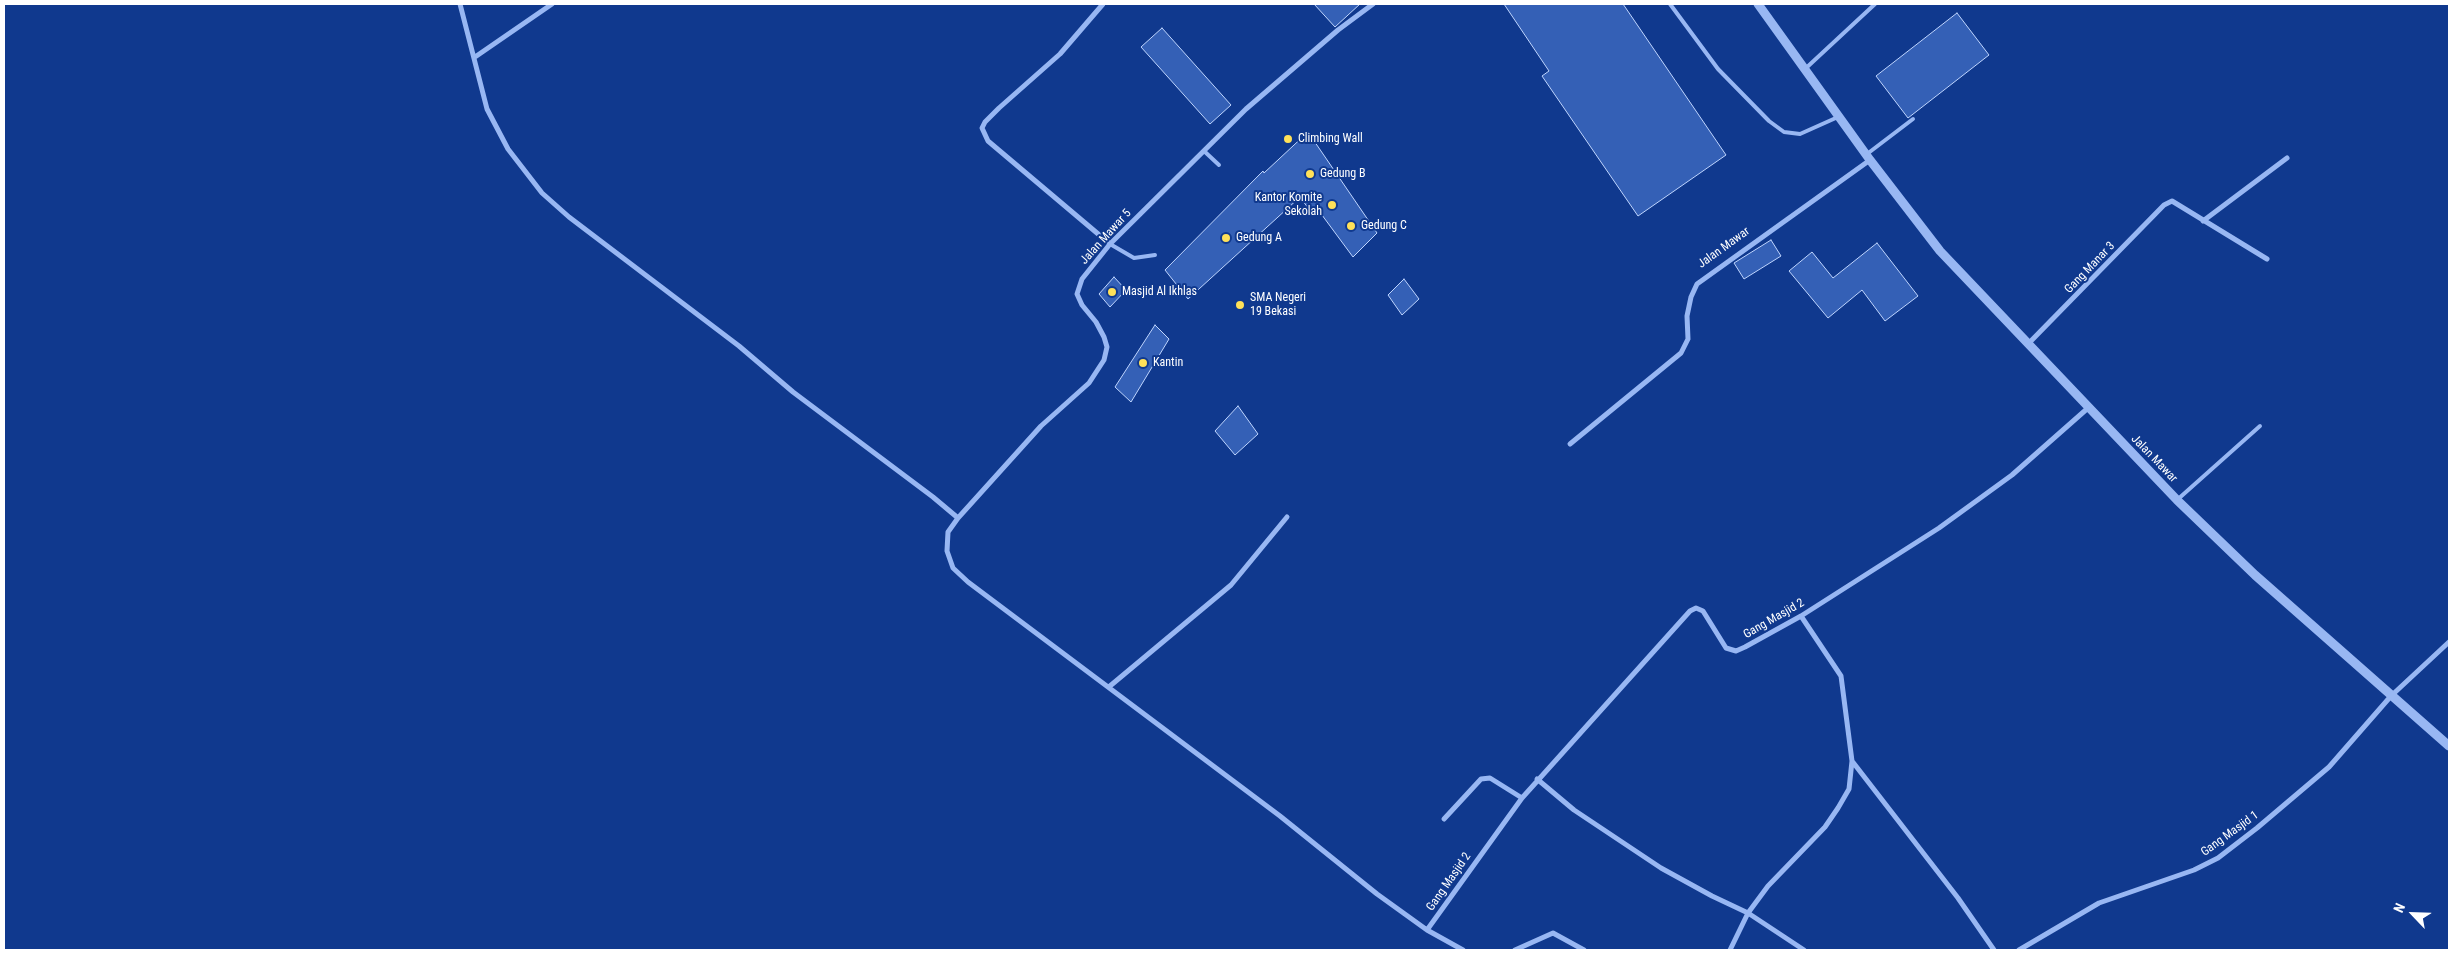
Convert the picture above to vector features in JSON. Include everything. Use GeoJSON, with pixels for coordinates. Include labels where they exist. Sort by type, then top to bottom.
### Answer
{"type":"FeatureCollection","features":[{"type":"Feature","properties":{"kind":"street"},"geometry":{"type":"LineString","coordinates":[[460,4],[487,109],[508,149],[542,193],[576,222],[681,300],[793,392],[933,497],[958,518],[948,532],[947,551],[953,568],[968,582],[1110,686],[1280,816],[1377,894],[1427,930],[1463,950]]}},
{"type":"Feature","properties":{"kind":"street"},"geometry":{"type":"LineString","coordinates":[[475,57],[552,4]]}},
{"type":"Feature","properties":{"kind":"street"},"geometry":{"type":"LineString","coordinates":[[1103,4],[1060,54],[999,108],[985,122],[982,128],[988,141],[1110,244]]}},
{"type":"Feature","properties":{"kind":"street","name":"Jalan Mawar 5"},"geometry":{"type":"LineString","coordinates":[[958,518],[1041,426],[1089,382],[1104,360],[1107,347],[1104,337],[1096,322],[1082,305],[1077,294],[1082,279],[1110,244],[1246,109],[1338,30],[1373,4]]}},
{"type":"Feature","properties":{"kind":"street","name":"Jalan Mawar"},"geometry":{"type":"LineString","coordinates":[[1758,4],[1840,116],[1868,158],[1940,251],[2177,500],[2255,575],[2449,746]]}},
{"type":"Feature","properties":{"kind":"street","name":"Jalan Mawar"},"geometry":{"type":"LineString","coordinates":[[1570,444],[1681,353],[1688,339],[1688,316],[1691,297],[1697,284],[1868,158]]}},
{"type":"Feature","properties":{"kind":"street"},"geometry":{"type":"LineString","coordinates":[[2267,259],[2231,235],[2203,222],[2287,158]]}},
{"type":"Feature","properties":{"kind":"street","name":"Gang Manar 3"},"geometry":{"type":"LineString","coordinates":[[2029,343],[2164,205],[2172,200],[2178,202],[2203,222]]}},
{"type":"Feature","properties":{"kind":"street","name":"Gang Masjid 2"},"geometry":{"type":"LineString","coordinates":[[1427,930],[1537,779],[1690,611],[1696,608],[1703,611],[1726,648],[1736,652],[1801,616],[1939,528],[2004,480],[2088,408]]}},
{"type":"Feature","properties":{"kind":"street"},"geometry":{"type":"LineString","coordinates":[[1110,686],[1231,585],[1287,517]]}},
{"type":"Feature","properties":{"kind":"street"},"geometry":{"type":"LineString","coordinates":[[1730,950],[1748,913],[1768,886],[1825,827],[1849,789],[1852,761],[1841,676],[1801,616]]}},
{"type":"Feature","properties":{"kind":"street","name":"Gang Masjid 1"},"geometry":{"type":"LineString","coordinates":[[2019,950],[2100,903],[2194,870],[2218,858],[2257,828],[2329,767],[2391,696],[2449,642]]}},
{"type":"Feature","properties":{"kind":"street"},"geometry":{"type":"LineString","coordinates":[[1852,761],[1958,898],[1994,950]]}},
{"type":"Feature","properties":{"kind":"street"},"geometry":{"type":"LineString","coordinates":[[1444,819],[1481,779],[1490,778],[1522,798]]}},
{"type":"Feature","properties":{"kind":"street"},"geometry":{"type":"LineString","coordinates":[[1537,779],[1574,810],[1661,868],[1748,913],[1804,950]]}},
{"type":"Feature","properties":{"kind":"street"},"geometry":{"type":"LineString","coordinates":[[1515,950],[1553,933],[1584,950]]}},
{"type":"Feature","properties":{"kind":"lane"},"geometry":{"type":"LineString","coordinates":[[1670,4],[1718,69],[1769,121],[1784,132],[1800,134],[1840,116]]}},
{"type":"Feature","properties":{"kind":"lane"},"geometry":{"type":"LineString","coordinates":[[1805,69],[1875,4]]}},
{"type":"Feature","properties":{"kind":"lane"},"geometry":{"type":"LineString","coordinates":[[1868,158],[1913,119]]}},
{"type":"Feature","properties":{"kind":"lane"},"geometry":{"type":"LineString","coordinates":[[1204,151],[1219,165]]}},
{"type":"Feature","properties":{"kind":"lane"},"geometry":{"type":"LineString","coordinates":[[1110,244],[1134,258],[1155,255]]}},
{"type":"Feature","properties":{"kind":"lane"},"geometry":{"type":"LineString","coordinates":[[2177,500],[2260,426]]}},
{"type":"Feature","properties":{"kind":"building"},"geometry":{"type":"Polygon","coordinates":[[[1314,4],[1360,4],[1335,27],[1314,4]]]}},
{"type":"Feature","properties":{"kind":"building"},"geometry":{"type":"Polygon","coordinates":[[[1504,4],[1623,4],[1726,155],[1638,216],[1542,76],[1549,71],[1504,4]]]}},
{"type":"Feature","properties":{"kind":"building"},"geometry":{"type":"Polygon","coordinates":[[[1957,13],[1989,55],[1908,118],[1876,76],[1957,13]]]}},
{"type":"Feature","properties":{"kind":"building"},"geometry":{"type":"Polygon","coordinates":[[[1162,28],[1231,105],[1210,124],[1141,47],[1162,28]]]}},
{"type":"Feature","properties":{"kind":"building"},"geometry":{"type":"Polygon","coordinates":[[[1308,132],[1377,233],[1353,257],[1319,211],[1314,216],[1300,197],[1188,299],[1165,270],[1263,171],[1264,173],[1308,132]]]}},
{"type":"Feature","properties":{"kind":"building"},"geometry":{"type":"Polygon","coordinates":[[[1771,240],[1781,256],[1744,279],[1734,263],[1771,240]]]}},
{"type":"Feature","properties":{"kind":"building"},"geometry":{"type":"Polygon","coordinates":[[[1877,243],[1918,296],[1885,321],[1862,290],[1828,318],[1789,271],[1812,252],[1833,278],[1877,243]]]}},
{"type":"Feature","properties":{"kind":"building","name":"Masjid Al Ikhlas"},"geometry":{"type":"Polygon","coordinates":[[[1114,277],[1126,290],[1110,307],[1099,294],[1114,277]]]}},
{"type":"Feature","properties":{"kind":"building"},"geometry":{"type":"Polygon","coordinates":[[[1404,279],[1419,299],[1402,315],[1388,295],[1404,279]]]}},
{"type":"Feature","properties":{"kind":"building","name":"Kantin"},"geometry":{"type":"Polygon","coordinates":[[[1155,325],[1169,339],[1131,402],[1115,387],[1155,325]]]}},
{"type":"Feature","properties":{"kind":"building"},"geometry":{"type":"Polygon","coordinates":[[[1238,406],[1258,434],[1235,455],[1215,431],[1238,406]]]}},
{"type":"Feature","properties":{"kind":"place","name":"Climbing Wall"},"geometry":{"type":"Point","coordinates":[1288,139]}},
{"type":"Feature","properties":{"kind":"place","name":"Gedung B"},"geometry":{"type":"Point","coordinates":[1310,174]}},
{"type":"Feature","properties":{"kind":"place","name":"Kantor Komite Sekolah"},"geometry":{"type":"Point","coordinates":[1332,205]}},
{"type":"Feature","properties":{"kind":"place","name":"Gedung C"},"geometry":{"type":"Point","coordinates":[1351,226]}},
{"type":"Feature","properties":{"kind":"place","name":"Gedung A"},"geometry":{"type":"Point","coordinates":[1226,238]}},
{"type":"Feature","properties":{"kind":"place","name":"Masjid Al Ikhlas"},"geometry":{"type":"Point","coordinates":[1112,292]}},
{"type":"Feature","properties":{"kind":"place","name":"SMA Negeri 19 Bekasi"},"geometry":{"type":"Point","coordinates":[1240,305]}},
{"type":"Feature","properties":{"kind":"place","name":"Kantin"},"geometry":{"type":"Point","coordinates":[1143,363]}}]}
